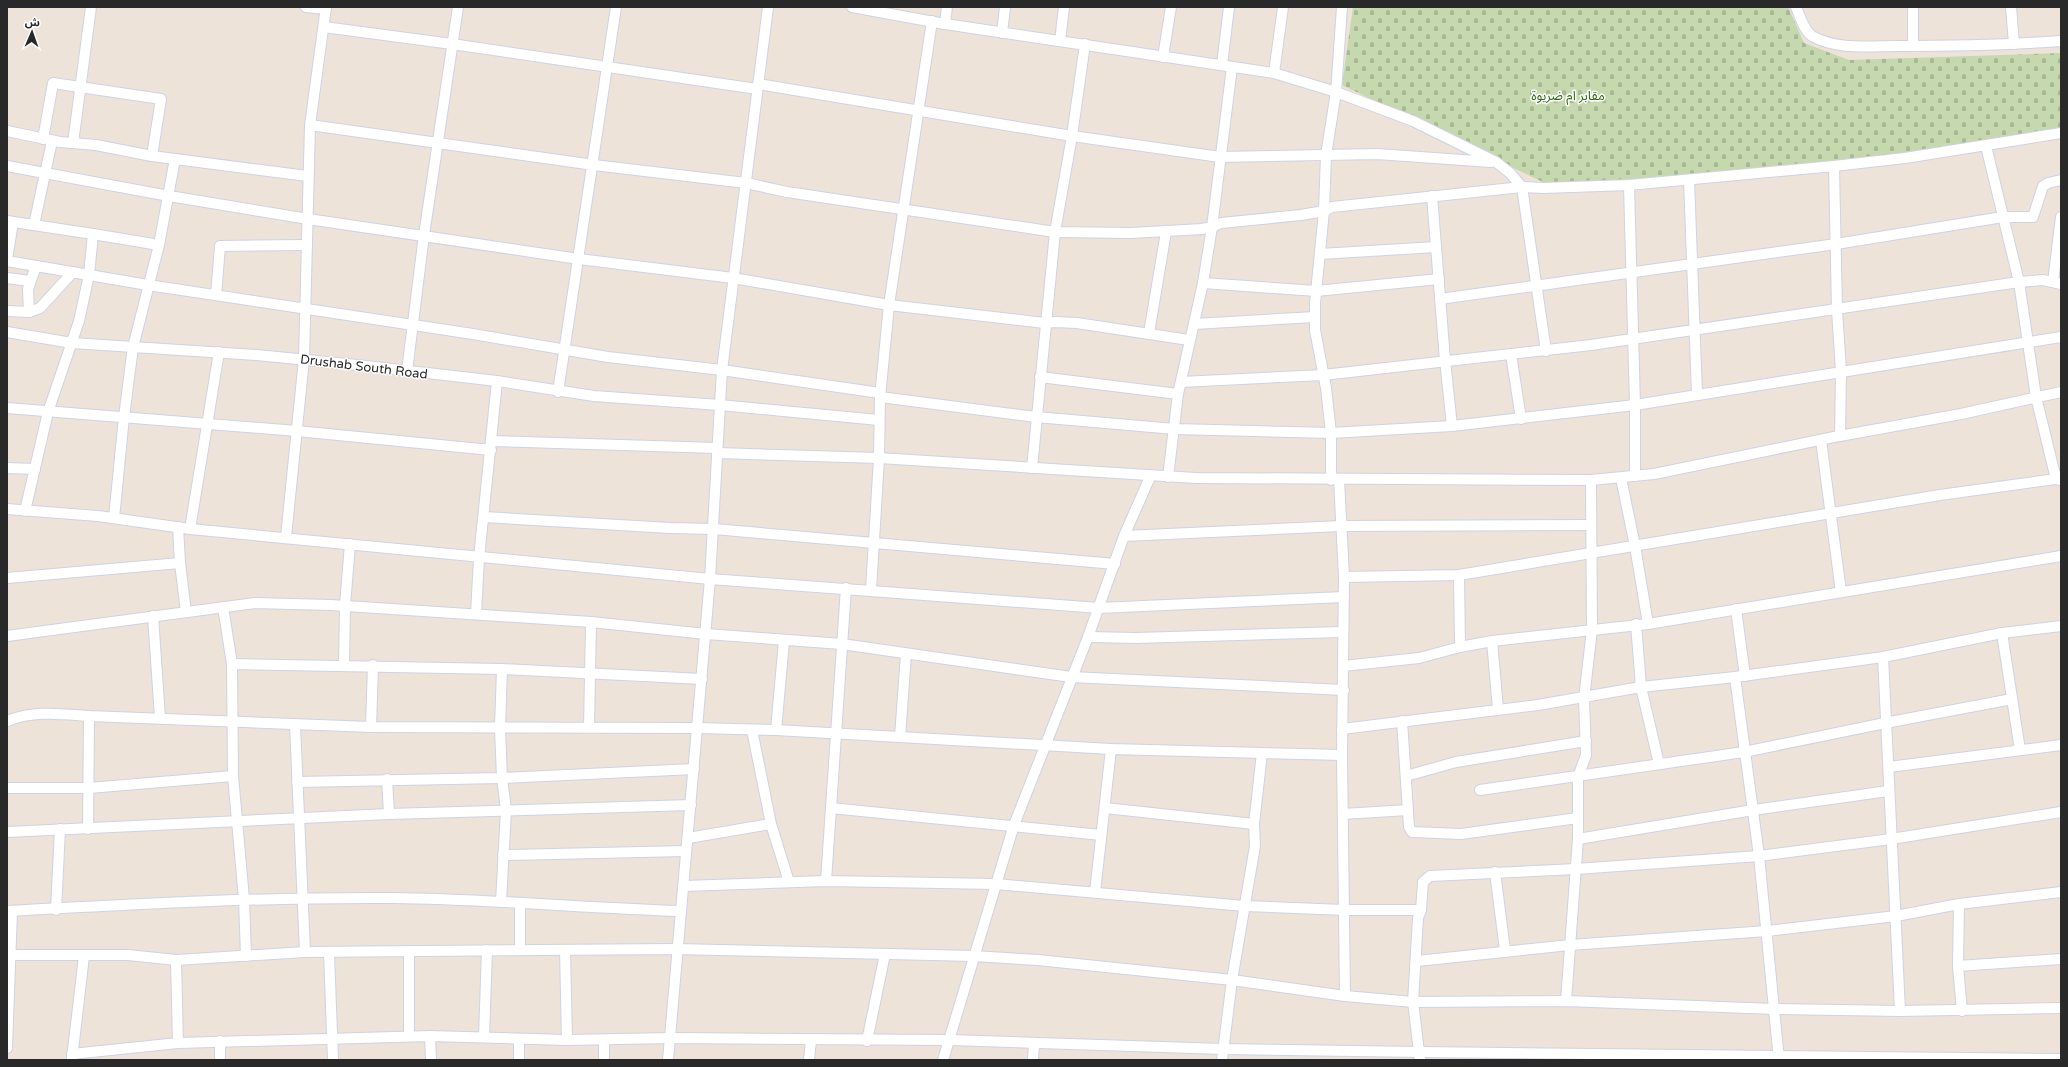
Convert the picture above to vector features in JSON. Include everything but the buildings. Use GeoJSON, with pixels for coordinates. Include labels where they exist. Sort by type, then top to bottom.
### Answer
{"type":"FeatureCollection","features":[{"type":"Feature","properties":{"kind":"street"},"geometry":{"type":"LineString","coordinates":[[73,143],[82,88],[91,7]]}},
{"type":"Feature","properties":{"kind":"street"},"geometry":{"type":"LineString","coordinates":[[286,537],[304,359],[308,218],[307,176],[310,125],[326,8],[306,7]]}},
{"type":"Feature","properties":{"kind":"street"},"geometry":{"type":"LineString","coordinates":[[407,371],[414,325],[424,235],[439,144],[458,7]]}},
{"type":"Feature","properties":{"kind":"street"},"geometry":{"type":"LineString","coordinates":[[558,392],[594,165],[616,7]]}},
{"type":"Feature","properties":{"kind":"street"},"geometry":{"type":"LineString","coordinates":[[668,1060],[671,1038],[676,949],[684,886],[706,634],[714,529],[722,370],[768,7]]}},
{"type":"Feature","properties":{"kind":"street"},"geometry":{"type":"LineString","coordinates":[[852,7],[945,24],[1274,73],[1336,92],[1413,121],[1496,162],[1510,173],[1522,187],[1546,350]]}},
{"type":"Feature","properties":{"kind":"street"},"geometry":{"type":"LineString","coordinates":[[945,24],[947,7]]}},
{"type":"Feature","properties":{"kind":"street"},"geometry":{"type":"LineString","coordinates":[[1002,32],[1005,7]]}},
{"type":"Feature","properties":{"kind":"street"},"geometry":{"type":"LineString","coordinates":[[1060,41],[1064,7]]}},
{"type":"Feature","properties":{"kind":"street"},"geometry":{"type":"LineString","coordinates":[[1164,57],[1171,7]]}},
{"type":"Feature","properties":{"kind":"street"},"geometry":{"type":"LineString","coordinates":[[1168,477],[1180,382],[1203,283],[1212,227],[1220,157],[1227,66],[1229,7]]}},
{"type":"Feature","properties":{"kind":"street"},"geometry":{"type":"LineString","coordinates":[[1274,73],[1283,7]]}},
{"type":"Feature","properties":{"kind":"street"},"geometry":{"type":"LineString","coordinates":[[1342,7],[1336,92],[1326,155],[1324,211],[1316,291],[1315,330],[1331,433],[1341,526],[1344,577],[1344,690],[1342,755],[1345,996]]}},
{"type":"Feature","properties":{"kind":"street"},"geometry":{"type":"LineString","coordinates":[[1796,7],[1809,34],[1822,41],[1866,46],[2014,44],[2061,41]]}},
{"type":"Feature","properties":{"kind":"street"},"geometry":{"type":"LineString","coordinates":[[1913,7],[1913,46]]}},
{"type":"Feature","properties":{"kind":"street"},"geometry":{"type":"LineString","coordinates":[[2011,7],[2014,44]]}},
{"type":"Feature","properties":{"kind":"street"},"geometry":{"type":"LineString","coordinates":[[871,590],[879,458],[880,395],[889,305],[932,21]]}},
{"type":"Feature","properties":{"kind":"street"},"geometry":{"type":"LineString","coordinates":[[324,27],[452,44],[607,68],[757,87],[1072,136],[1220,157],[1386,154],[1496,162]]}},
{"type":"Feature","properties":{"kind":"street"},"geometry":{"type":"LineString","coordinates":[[1032,468],[1055,232],[1072,136],[1085,44]]}},
{"type":"Feature","properties":{"kind":"street"},"geometry":{"type":"LineString","coordinates":[[34,224],[44,172],[53,83],[162,99],[152,156]]}},
{"type":"Feature","properties":{"kind":"street"},"geometry":{"type":"LineString","coordinates":[[310,125],[594,165],[746,183],[787,192],[903,208],[1055,232],[1132,233],[1166,232],[1212,227],[1221,223],[1324,211],[1332,207],[1522,187],[1543,188],[1629,185],[1834,166],[1986,146],[2061,133]]}},
{"type":"Feature","properties":{"kind":"street"},"geometry":{"type":"LineString","coordinates":[[7,132],[47,140],[152,156],[307,176]]}},
{"type":"Feature","properties":{"kind":"street"},"geometry":{"type":"LineString","coordinates":[[1344,577],[1459,575],[1940,495],[2059,478],[2036,397],[2019,282],[1986,146]]}},
{"type":"Feature","properties":{"kind":"street"},"geometry":{"type":"LineString","coordinates":[[114,518],[124,417],[133,347],[159,245],[175,159]]}},
{"type":"Feature","properties":{"kind":"street"},"geometry":{"type":"LineString","coordinates":[[7,166],[168,196],[579,259],[733,278],[889,305],[1045,323],[1066,322],[1189,340]]}},
{"type":"Feature","properties":{"kind":"street"},"geometry":{"type":"LineString","coordinates":[[1834,166],[1837,310],[1841,371],[1840,436]]}},
{"type":"Feature","properties":{"kind":"street"},"geometry":{"type":"LineString","coordinates":[[1690,180],[1693,331],[1697,394]]}},
{"type":"Feature","properties":{"kind":"street"},"geometry":{"type":"LineString","coordinates":[[1440,299],[1836,244],[2004,217],[2033,217],[2043,186],[2048,183],[2061,180]]}},
{"type":"Feature","properties":{"kind":"street"},"geometry":{"type":"LineString","coordinates":[[1629,185],[1632,272],[1632,340],[1635,405],[1635,476]]}},
{"type":"Feature","properties":{"kind":"street"},"geometry":{"type":"LineString","coordinates":[[1432,196],[1445,360],[1452,426]]}},
{"type":"Feature","properties":{"kind":"street"},"geometry":{"type":"LineString","coordinates":[[1180,382],[1323,375],[1445,360],[1511,354],[1632,340],[2019,282],[2044,280],[2057,283],[2061,217]]}},
{"type":"Feature","properties":{"kind":"street"},"geometry":{"type":"LineString","coordinates":[[159,245],[10,221],[7,260],[148,285],[414,325],[565,350],[722,370],[880,395],[1036,417],[1175,429],[1331,433],[1452,426],[1521,419],[1635,405],[1841,371],[1982,350],[2028,341],[2061,337]]}},
{"type":"Feature","properties":{"kind":"street"},"geometry":{"type":"LineString","coordinates":[[1149,333],[1166,232]]}},
{"type":"Feature","properties":{"kind":"street"},"geometry":{"type":"LineString","coordinates":[[25,511],[48,412],[72,343],[89,275],[93,234]]}},
{"type":"Feature","properties":{"kind":"street"},"geometry":{"type":"LineString","coordinates":[[216,295],[220,246],[307,245]]}},
{"type":"Feature","properties":{"kind":"street"},"geometry":{"type":"LineString","coordinates":[[1320,254],[1436,247]]}},
{"type":"Feature","properties":{"kind":"street"},"geometry":{"type":"LineString","coordinates":[[29,312],[30,281],[36,266]]}},
{"type":"Feature","properties":{"kind":"street"},"geometry":{"type":"LineString","coordinates":[[7,311],[29,312],[40,308],[73,272]]}},
{"type":"Feature","properties":{"kind":"street"},"geometry":{"type":"LineString","coordinates":[[7,278],[30,281]]}},
{"type":"Feature","properties":{"kind":"street"},"geometry":{"type":"LineString","coordinates":[[1203,283],[1316,291],[1439,279]]}},
{"type":"Feature","properties":{"kind":"street"},"geometry":{"type":"LineString","coordinates":[[1194,324],[1315,317]]}},
{"type":"Feature","properties":{"kind":"street","name":"Drushab South Road"},"geometry":{"type":"LineString","coordinates":[[7,332],[72,343],[304,359],[497,381],[558,392],[879,420]]}},
{"type":"Feature","properties":{"kind":"street"},"geometry":{"type":"LineString","coordinates":[[190,529],[219,352]]}},
{"type":"Feature","properties":{"kind":"street"},"geometry":{"type":"LineString","coordinates":[[1511,354],[1521,419]]}},
{"type":"Feature","properties":{"kind":"street"},"geometry":{"type":"LineString","coordinates":[[1040,377],[1178,394]]}},
{"type":"Feature","properties":{"kind":"street"},"geometry":{"type":"LineString","coordinates":[[476,614],[479,558],[492,445],[497,381]]}},
{"type":"Feature","properties":{"kind":"street"},"geometry":{"type":"LineString","coordinates":[[7,408],[492,445],[717,451],[879,458],[1150,477],[1591,480],[1635,476],[1961,414],[2061,392]]}},
{"type":"Feature","properties":{"kind":"street"},"geometry":{"type":"LineString","coordinates":[[1821,440],[1841,592]]}},
{"type":"Feature","properties":{"kind":"street"},"geometry":{"type":"LineString","coordinates":[[7,468],[35,469]]}},
{"type":"Feature","properties":{"kind":"street"},"geometry":{"type":"LineString","coordinates":[[943,1060],[973,956],[1014,825],[1088,637],[1124,536],[1150,477]]}},
{"type":"Feature","properties":{"kind":"street"},"geometry":{"type":"LineString","coordinates":[[1621,478],[1636,546],[1648,624]]}},
{"type":"Feature","properties":{"kind":"street"},"geometry":{"type":"LineString","coordinates":[[1566,1001],[1578,839],[1578,777],[1586,755],[1584,699],[1592,629],[1592,553],[1590,525],[1591,480]]}},
{"type":"Feature","properties":{"kind":"street"},"geometry":{"type":"LineString","coordinates":[[7,509],[114,518],[190,529],[286,537],[479,558],[710,579],[1098,608],[1344,597]]}},
{"type":"Feature","properties":{"kind":"street"},"geometry":{"type":"LineString","coordinates":[[484,517],[670,528],[714,529],[1114,564]]}},
{"type":"Feature","properties":{"kind":"street"},"geometry":{"type":"LineString","coordinates":[[1124,536],[1341,526],[1590,525]]}},
{"type":"Feature","properties":{"kind":"street"},"geometry":{"type":"LineString","coordinates":[[178,527],[180,563],[186,612]]}},
{"type":"Feature","properties":{"kind":"street"},"geometry":{"type":"LineString","coordinates":[[344,665],[345,605],[350,544]]}},
{"type":"Feature","properties":{"kind":"street"},"geometry":{"type":"LineString","coordinates":[[1343,666],[1418,658],[1460,646],[1492,641],[1636,624],[1648,624],[2061,556]]}},
{"type":"Feature","properties":{"kind":"street"},"geometry":{"type":"LineString","coordinates":[[7,578],[180,563]]}},
{"type":"Feature","properties":{"kind":"street"},"geometry":{"type":"LineString","coordinates":[[1459,575],[1460,646]]}},
{"type":"Feature","properties":{"kind":"street"},"geometry":{"type":"LineString","coordinates":[[826,882],[846,588]]}},
{"type":"Feature","properties":{"kind":"street"},"geometry":{"type":"LineString","coordinates":[[7,636],[255,603],[345,605],[591,622],[706,634],[842,644],[1071,677],[1344,690]]}},
{"type":"Feature","properties":{"kind":"street"},"geometry":{"type":"LineString","coordinates":[[223,607],[232,664],[233,776],[244,899],[246,956]]}},
{"type":"Feature","properties":{"kind":"street"},"geometry":{"type":"LineString","coordinates":[[1736,609],[1744,752],[1759,856],[1778,1058]]}},
{"type":"Feature","properties":{"kind":"street"},"geometry":{"type":"LineString","coordinates":[[154,616],[160,718]]}},
{"type":"Feature","properties":{"kind":"street"},"geometry":{"type":"LineString","coordinates":[[589,727],[591,622]]}},
{"type":"Feature","properties":{"kind":"street"},"geometry":{"type":"LineString","coordinates":[[1636,624],[1641,688],[1659,764]]}},
{"type":"Feature","properties":{"kind":"street"},"geometry":{"type":"LineString","coordinates":[[1342,729],[1584,699],[1641,688],[1740,677],[1883,657],[2002,633],[2061,626]]}},
{"type":"Feature","properties":{"kind":"street"},"geometry":{"type":"LineString","coordinates":[[1088,637],[1144,638],[1343,632]]}},
{"type":"Feature","properties":{"kind":"street"},"geometry":{"type":"LineString","coordinates":[[2002,633],[2020,750]]}},
{"type":"Feature","properties":{"kind":"street"},"geometry":{"type":"LineString","coordinates":[[776,730],[784,640]]}},
{"type":"Feature","properties":{"kind":"street"},"geometry":{"type":"LineString","coordinates":[[1492,641],[1498,709]]}},
{"type":"Feature","properties":{"kind":"street"},"geometry":{"type":"LineString","coordinates":[[900,737],[906,654]]}},
{"type":"Feature","properties":{"kind":"street"},"geometry":{"type":"LineString","coordinates":[[1883,657],[1885,722],[1889,767],[1888,791],[1892,839],[1900,1011]]}},
{"type":"Feature","properties":{"kind":"street"},"geometry":{"type":"LineString","coordinates":[[232,664],[373,665],[502,669],[702,679]]}},
{"type":"Feature","properties":{"kind":"street"},"geometry":{"type":"LineString","coordinates":[[371,727],[373,665]]}},
{"type":"Feature","properties":{"kind":"street"},"geometry":{"type":"LineString","coordinates":[[501,902],[506,810],[502,778],[500,728],[502,669]]}},
{"type":"Feature","properties":{"kind":"street"},"geometry":{"type":"LineString","coordinates":[[1480,790],[1744,752],[1885,722],[2012,699]]}},
{"type":"Feature","properties":{"kind":"street"},"geometry":{"type":"LineString","coordinates":[[7,721],[28,715],[48,712],[89,716],[371,727],[698,728],[836,733],[1111,750],[1342,755]]}},
{"type":"Feature","properties":{"kind":"street"},"geometry":{"type":"LineString","coordinates":[[88,830],[89,716]]}},
{"type":"Feature","properties":{"kind":"street"},"geometry":{"type":"LineString","coordinates":[[1402,721],[1409,827],[1412,832],[1461,834],[1578,818]]}},
{"type":"Feature","properties":{"kind":"street"},"geometry":{"type":"LineString","coordinates":[[295,725],[306,952]]}},
{"type":"Feature","properties":{"kind":"street"},"geometry":{"type":"LineString","coordinates":[[752,730],[771,824],[789,882]]}},
{"type":"Feature","properties":{"kind":"street"},"geometry":{"type":"LineString","coordinates":[[1406,776],[1456,762],[1586,741]]}},
{"type":"Feature","properties":{"kind":"street"},"geometry":{"type":"LineString","coordinates":[[1889,767],[2061,745]]}},
{"type":"Feature","properties":{"kind":"street"},"geometry":{"type":"LineString","coordinates":[[1094,892],[1111,750]]}},
{"type":"Feature","properties":{"kind":"street"},"geometry":{"type":"LineString","coordinates":[[1222,1060],[1232,980],[1255,846],[1254,824],[1262,753]]}},
{"type":"Feature","properties":{"kind":"street"},"geometry":{"type":"LineString","coordinates":[[297,782],[387,779],[502,778],[694,769]]}},
{"type":"Feature","properties":{"kind":"street"},"geometry":{"type":"LineString","coordinates":[[7,788],[89,788],[233,776]]}},
{"type":"Feature","properties":{"kind":"street"},"geometry":{"type":"LineString","coordinates":[[387,779],[389,814]]}},
{"type":"Feature","properties":{"kind":"street"},"geometry":{"type":"LineString","coordinates":[[1578,839],[1753,810],[1888,791]]}},
{"type":"Feature","properties":{"kind":"street"},"geometry":{"type":"LineString","coordinates":[[7,832],[60,829],[88,830],[389,814],[691,805]]}},
{"type":"Feature","properties":{"kind":"street"},"geometry":{"type":"LineString","coordinates":[[831,808],[1014,825],[1101,835]]}},
{"type":"Feature","properties":{"kind":"street"},"geometry":{"type":"LineString","coordinates":[[1105,808],[1254,824]]}},
{"type":"Feature","properties":{"kind":"street"},"geometry":{"type":"LineString","coordinates":[[1343,814],[1408,810]]}},
{"type":"Feature","properties":{"kind":"street"},"geometry":{"type":"LineString","coordinates":[[1420,1056],[1413,1002],[1417,961],[1418,918],[1421,910],[1423,882],[1430,876],[1576,869],[1759,856],[1892,839],[2061,812]]}},
{"type":"Feature","properties":{"kind":"street"},"geometry":{"type":"LineString","coordinates":[[688,838],[771,824]]}},
{"type":"Feature","properties":{"kind":"street"},"geometry":{"type":"LineString","coordinates":[[56,910],[60,829]]}},
{"type":"Feature","properties":{"kind":"street"},"geometry":{"type":"LineString","coordinates":[[503,855],[686,851]]}},
{"type":"Feature","properties":{"kind":"street"},"geometry":{"type":"LineString","coordinates":[[1495,872],[1505,950]]}},
{"type":"Feature","properties":{"kind":"street"},"geometry":{"type":"LineString","coordinates":[[684,886],[789,882],[996,884],[1244,906],[1344,910],[1421,910]]}},
{"type":"Feature","properties":{"kind":"street"},"geometry":{"type":"LineString","coordinates":[[1417,961],[1505,950],[1767,931],[1896,916],[1959,904],[2061,892]]}},
{"type":"Feature","properties":{"kind":"street"},"geometry":{"type":"LineString","coordinates":[[7,1048],[8,986],[11,955],[10,911],[56,910],[244,899],[393,898],[680,911]]}},
{"type":"Feature","properties":{"kind":"street"},"geometry":{"type":"LineString","coordinates":[[520,904],[520,949]]}},
{"type":"Feature","properties":{"kind":"street"},"geometry":{"type":"LineString","coordinates":[[1959,904],[1958,966],[1962,1011]]}},
{"type":"Feature","properties":{"kind":"street"},"geometry":{"type":"LineString","coordinates":[[11,955],[128,955],[176,960],[306,952],[409,952],[520,949],[676,949],[973,956],[1038,960],[1232,980],[1345,996],[1413,1002],[1566,1001],[1774,1009],[1900,1011],[2061,1008]]}},
{"type":"Feature","properties":{"kind":"street"},"geometry":{"type":"LineString","coordinates":[[484,1037],[487,950]]}},
{"type":"Feature","properties":{"kind":"street"},"geometry":{"type":"LineString","coordinates":[[566,950],[567,1040]]}},
{"type":"Feature","properties":{"kind":"street"},"geometry":{"type":"LineString","coordinates":[[409,952],[409,1036]]}},
{"type":"Feature","properties":{"kind":"street"},"geometry":{"type":"LineString","coordinates":[[329,953],[333,1060]]}},
{"type":"Feature","properties":{"kind":"street"},"geometry":{"type":"LineString","coordinates":[[867,1041],[885,954]]}},
{"type":"Feature","properties":{"kind":"street"},"geometry":{"type":"LineString","coordinates":[[84,956],[72,1057],[178,1042],[332,1037],[430,1036],[567,1040],[671,1038],[867,1041],[950,1040],[1420,1056],[2061,1059]]}},
{"type":"Feature","properties":{"kind":"street"},"geometry":{"type":"LineString","coordinates":[[1958,966],[2061,959]]}},
{"type":"Feature","properties":{"kind":"street"},"geometry":{"type":"LineString","coordinates":[[176,960],[178,1042]]}},
{"type":"Feature","properties":{"kind":"street"},"geometry":{"type":"LineString","coordinates":[[430,1036],[431,1060]]}},
{"type":"Feature","properties":{"kind":"street"},"geometry":{"type":"LineString","coordinates":[[519,1039],[519,1060]]}},
{"type":"Feature","properties":{"kind":"street"},"geometry":{"type":"LineString","coordinates":[[604,1040],[604,1060]]}},
{"type":"Feature","properties":{"kind":"street"},"geometry":{"type":"LineString","coordinates":[[810,1060],[811,1040]]}},
{"type":"Feature","properties":{"kind":"street"},"geometry":{"type":"LineString","coordinates":[[220,1041],[220,1060]]}},
{"type":"Feature","properties":{"kind":"street"},"geometry":{"type":"LineString","coordinates":[[1033,1060],[1034,1044]]}},
{"type":"Feature","properties":{"kind":"green space","name":"مقابر ام ضريوة"},"geometry":{"type":"Polygon","coordinates":[[[1353,7],[1788,7],[1804,43],[1849,60],[2061,53],[2061,130],[1866,159],[1551,186],[1342,85],[1353,7]]]}}]}
